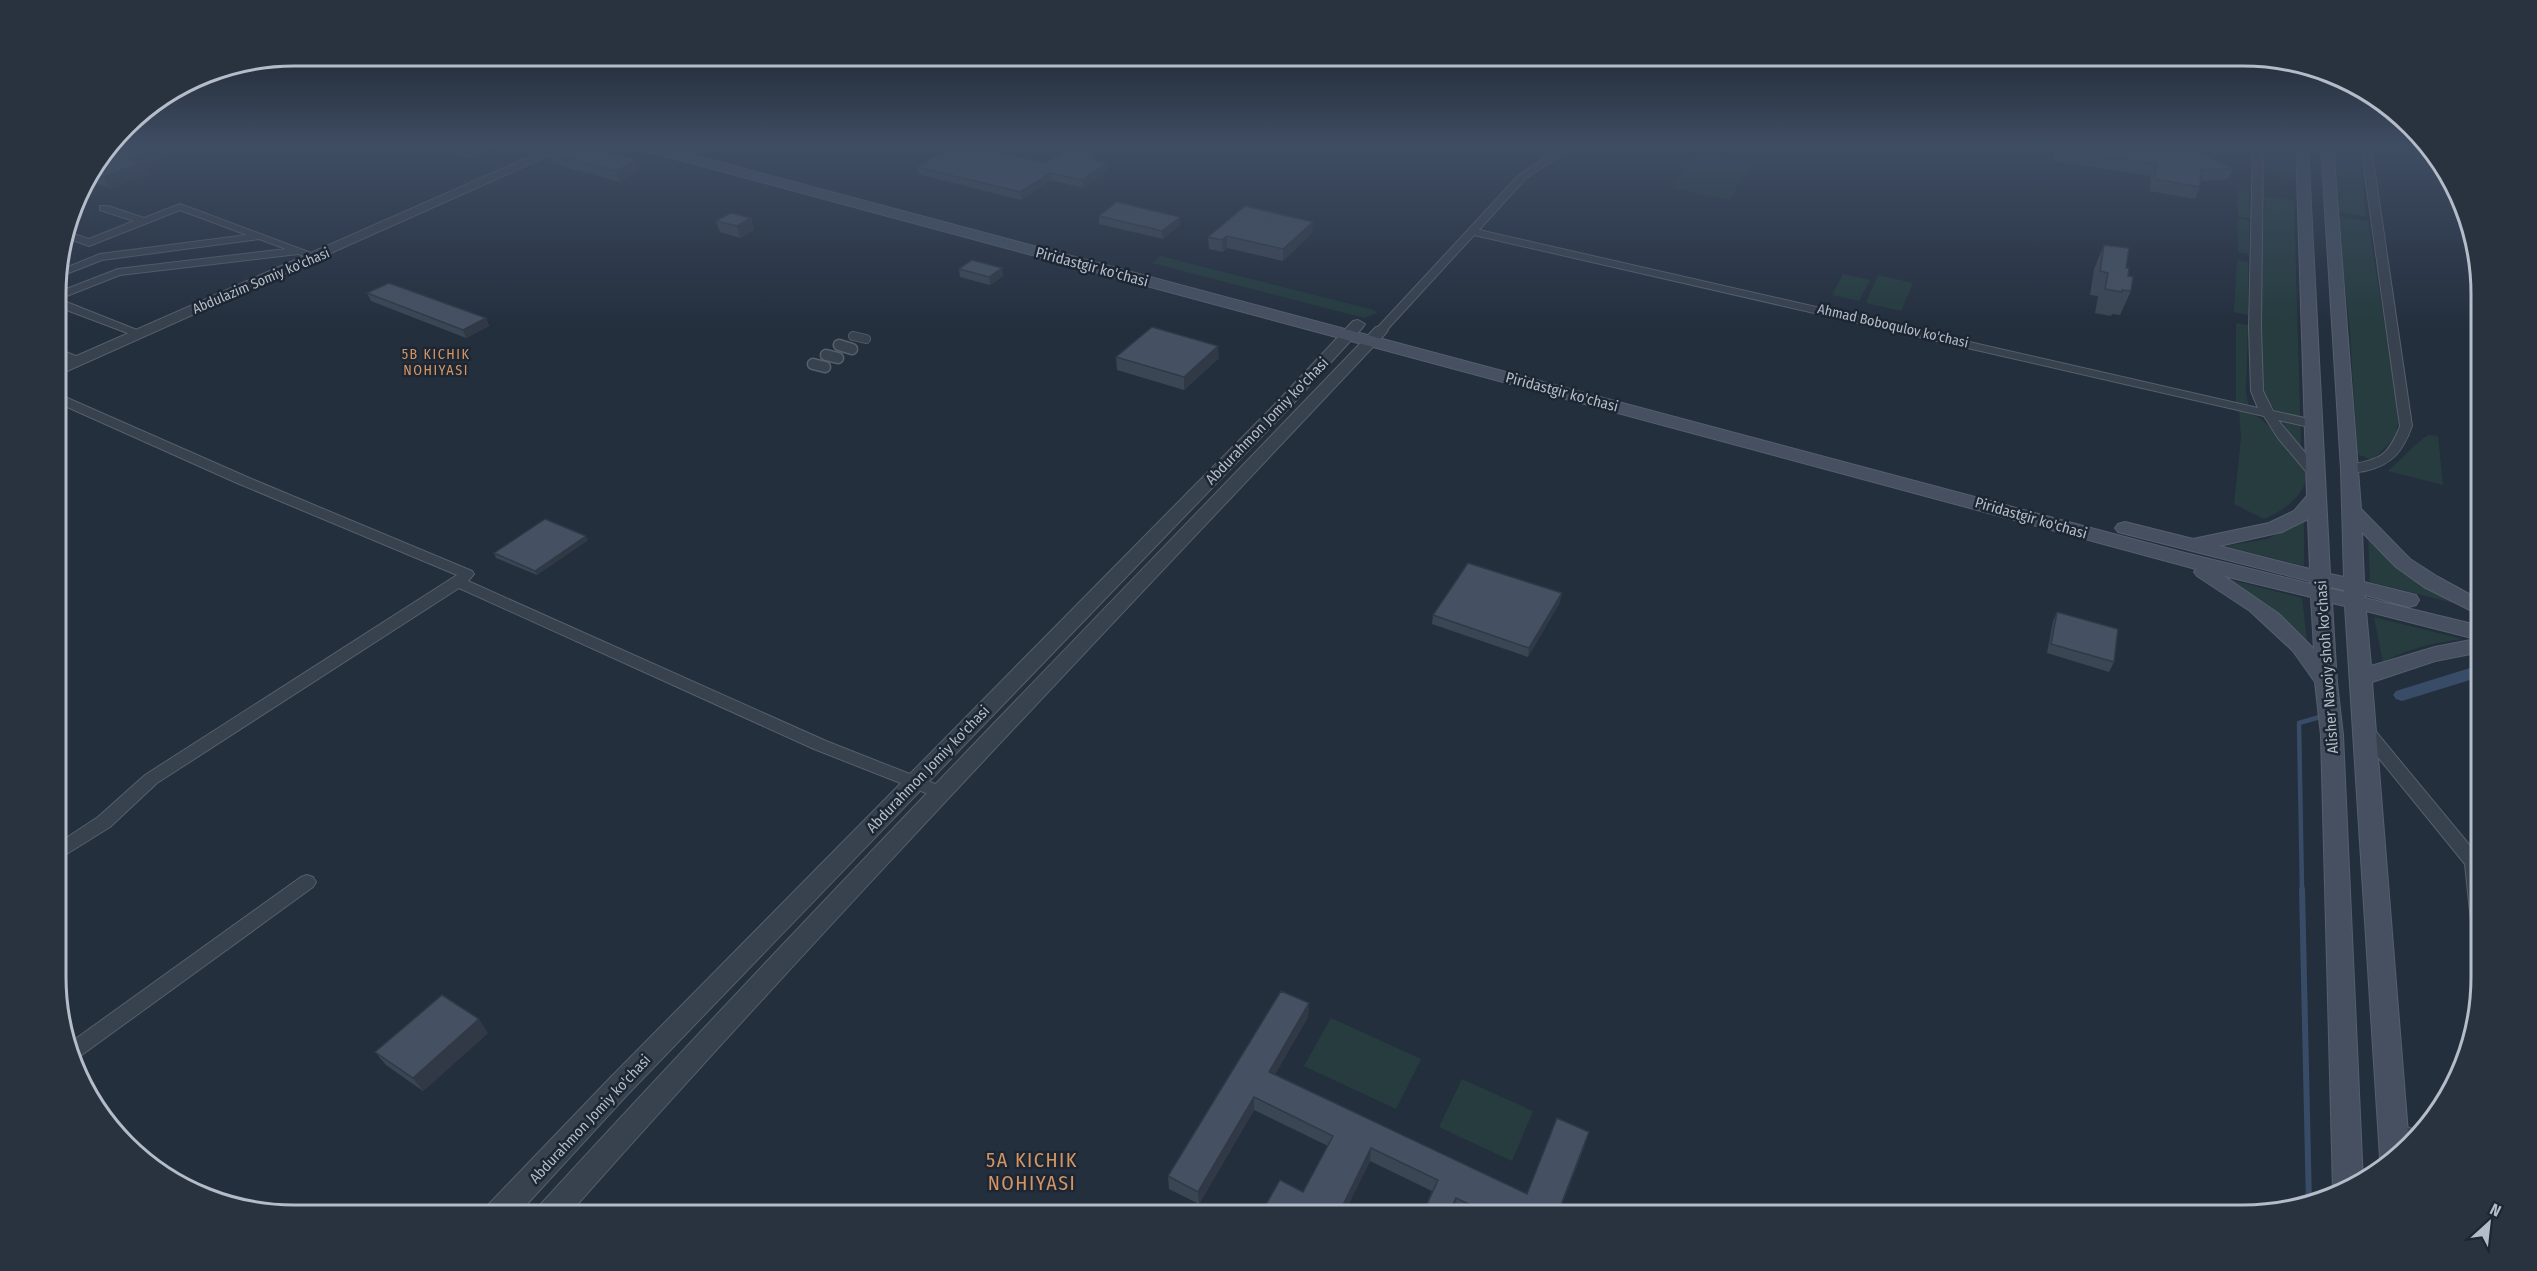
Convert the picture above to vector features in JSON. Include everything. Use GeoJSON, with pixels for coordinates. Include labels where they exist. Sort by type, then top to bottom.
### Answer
{"type":"FeatureCollection","features":[{"type":"Feature","properties":{"kind":"main road","name":"Piridastgir ko'chasi"},"geometry":{"type":"LineString","coordinates":[[873,205],[1365,333],[2186,552],[2355,594],[2471,617]]}},
{"type":"Feature","properties":{"kind":"main road","name":"Piridastgir ko'chasi"},"geometry":{"type":"LineString","coordinates":[[904,205],[1365,333]]}},
{"type":"Feature","properties":{"kind":"main road","name":"Alisher Navoiy shoh ko'chasi"},"geometry":{"type":"LineString","coordinates":[[2305,205],[2316,497],[2326,682],[2332,735],[2348,1180]]}},
{"type":"Feature","properties":{"kind":"main road"},"geometry":{"type":"LineString","coordinates":[[2331,205],[2350,469],[2355,594],[2405,1136]]}},
{"type":"Feature","properties":{"kind":"main road"},"geometry":{"type":"LineString","coordinates":[[2186,552],[2275,528],[2301,515],[2316,497]]}},
{"type":"Feature","properties":{"kind":"main road"},"geometry":{"type":"LineString","coordinates":[[2351,510],[2403,563],[2431,582],[2471,603]]}},
{"type":"Feature","properties":{"kind":"main road"},"geometry":{"type":"LineString","coordinates":[[2186,552],[2273,617],[2309,654],[2326,682]]}},
{"type":"Feature","properties":{"kind":"main road","name":"Piridastgir ko'chasi"},"geometry":{"type":"LineString","coordinates":[[2355,594],[2471,630]]}},
{"type":"Feature","properties":{"kind":"main road"},"geometry":{"type":"LineString","coordinates":[[2362,677],[2411,659],[2471,647]]}},
{"type":"Feature","properties":{"kind":"street","name":"Abdulazim Somiy ko'chasi"},"geometry":{"type":"LineString","coordinates":[[66,367],[432,205]]}},
{"type":"Feature","properties":{"kind":"street"},"geometry":{"type":"LineString","coordinates":[[1365,333],[1496,205]]}},
{"type":"Feature","properties":{"kind":"street"},"geometry":{"type":"LineString","coordinates":[[2258,205],[2256,380],[2261,402],[2268,414],[2288,443],[2315,473]]}},
{"type":"Feature","properties":{"kind":"street"},"geometry":{"type":"LineString","coordinates":[[2350,469],[2369,467],[2387,460],[2401,443],[2406,426],[2373,205]]}},
{"type":"Feature","properties":{"kind":"street"},"geometry":{"type":"LineString","coordinates":[[73,237],[89,243],[180,207],[317,257]]}},
{"type":"Feature","properties":{"kind":"street"},"geometry":{"type":"LineString","coordinates":[[132,225],[99,209],[143,221]]}},
{"type":"Feature","properties":{"kind":"street","name":"Ahmad Boboqulov ko'chasi"},"geometry":{"type":"LineString","coordinates":[[1472,231],[2314,424]]}},
{"type":"Feature","properties":{"kind":"street"},"geometry":{"type":"LineString","coordinates":[[67,271],[100,257],[149,249],[262,237]]}},
{"type":"Feature","properties":{"kind":"street"},"geometry":{"type":"LineString","coordinates":[[71,244],[81,240]]}},
{"type":"Feature","properties":{"kind":"street"},"geometry":{"type":"LineString","coordinates":[[66,293],[118,272],[299,250]]}},
{"type":"Feature","properties":{"kind":"street"},"geometry":{"type":"LineString","coordinates":[[66,306],[138,334]]}},
{"type":"Feature","properties":{"kind":"street","name":"Abdurahmon Jomiy ko'chasi"},"geometry":{"type":"LineString","coordinates":[[507,1205],[915,782],[1365,333]]}},
{"type":"Feature","properties":{"kind":"street","name":"Abdurahmon Jomiy ko'chasi"},"geometry":{"type":"LineString","coordinates":[[559,1205],[1365,333]]}},
{"type":"Feature","properties":{"kind":"street"},"geometry":{"type":"LineString","coordinates":[[853,336],[866,339]]}},
{"type":"Feature","properties":{"kind":"street"},"geometry":{"type":"LineString","coordinates":[[839,345],[852,349]]}},
{"type":"Feature","properties":{"kind":"street"},"geometry":{"type":"LineString","coordinates":[[826,354],[838,358]]}},
{"type":"Feature","properties":{"kind":"street"},"geometry":{"type":"LineString","coordinates":[[66,355],[79,361]]}},
{"type":"Feature","properties":{"kind":"street"},"geometry":{"type":"LineString","coordinates":[[813,363],[825,367]]}},
{"type":"Feature","properties":{"kind":"street"},"geometry":{"type":"LineString","coordinates":[[66,401],[242,480],[467,574],[458,582],[151,779],[104,822],[66,847]]}},
{"type":"Feature","properties":{"kind":"street"},"geometry":{"type":"LineString","coordinates":[[458,582],[820,745],[942,793]]}},
{"type":"Feature","properties":{"kind":"street"},"geometry":{"type":"LineString","coordinates":[[2366,731],[2471,858]]}},
{"type":"Feature","properties":{"kind":"street"},"geometry":{"type":"LineString","coordinates":[[78,1049],[307,882]]}},
{"type":"Feature","properties":{"kind":"green space"},"geometry":{"type":"Polygon","coordinates":[[[2238,205],[2250,205],[2250,218],[2238,217],[2238,205]]]}},
{"type":"Feature","properties":{"kind":"green space"},"geometry":{"type":"Polygon","coordinates":[[[2264,205],[2294,205],[2301,446],[2295,441],[2261,389],[2260,289],[2264,205]]]}},
{"type":"Feature","properties":{"kind":"green space"},"geometry":{"type":"Polygon","coordinates":[[[2337,205],[2365,205],[2366,217],[2338,212],[2337,205]]]}},
{"type":"Feature","properties":{"kind":"green space"},"geometry":{"type":"Polygon","coordinates":[[[2337,216],[2368,221],[2397,403],[2398,422],[2395,438],[2372,460],[2357,454],[2350,331],[2337,216]]]}},
{"type":"Feature","properties":{"kind":"green space"},"geometry":{"type":"Polygon","coordinates":[[[2237,218],[2249,221],[2249,254],[2238,252],[2237,218]]]}},
{"type":"Feature","properties":{"kind":"green space"},"geometry":{"type":"Polygon","coordinates":[[[1160,256],[1374,310],[1377,313],[1364,318],[1152,263],[1160,256]]]}},
{"type":"Feature","properties":{"kind":"green space"},"geometry":{"type":"Polygon","coordinates":[[[2237,260],[2248,262],[2248,315],[2234,312],[2237,260]]]}},
{"type":"Feature","properties":{"kind":"green space"},"geometry":{"type":"Polygon","coordinates":[[[1843,274],[1870,280],[1859,301],[1832,295],[1843,274]]]}},
{"type":"Feature","properties":{"kind":"green space"},"geometry":{"type":"Polygon","coordinates":[[[1878,275],[1913,283],[1901,311],[1866,303],[1878,275]]]}},
{"type":"Feature","properties":{"kind":"green space"},"geometry":{"type":"Polygon","coordinates":[[[2236,323],[2248,325],[2246,392],[2249,408],[2236,404],[2236,323]]]}},
{"type":"Feature","properties":{"kind":"green space"},"geometry":{"type":"Polygon","coordinates":[[[2239,410],[2255,415],[2266,423],[2301,464],[2305,473],[2305,482],[2296,498],[2280,511],[2264,519],[2234,504],[2241,438],[2239,410]]]}},
{"type":"Feature","properties":{"kind":"green space"},"geometry":{"type":"Polygon","coordinates":[[[2429,435],[2438,436],[2443,485],[2388,471],[2414,446],[2429,435]]]}},
{"type":"Feature","properties":{"kind":"green space"},"geometry":{"type":"Polygon","coordinates":[[[2304,522],[2304,566],[2225,546],[2267,539],[2304,522]]]}},
{"type":"Feature","properties":{"kind":"green space"},"geometry":{"type":"Polygon","coordinates":[[[2368,536],[2399,565],[2458,604],[2370,582],[2368,536]]]}},
{"type":"Feature","properties":{"kind":"green space"},"geometry":{"type":"Polygon","coordinates":[[[2227,579],[2302,598],[2307,641],[2281,615],[2227,579]]]}},
{"type":"Feature","properties":{"kind":"green space"},"geometry":{"type":"Polygon","coordinates":[[[2374,617],[2462,639],[2422,647],[2383,662],[2374,617]]]}},
{"type":"Feature","properties":{"kind":"green space"},"geometry":{"type":"Polygon","coordinates":[[[1331,1018],[1421,1059],[1396,1109],[1304,1066],[1331,1018]]]}},
{"type":"Feature","properties":{"kind":"green space"},"geometry":{"type":"Polygon","coordinates":[[[1462,1079],[1533,1111],[1512,1161],[1439,1127],[1462,1079]]]}},
{"type":"Feature","properties":{"kind":"building"},"geometry":{"type":"Polygon","coordinates":[[[1113,205],[1131,205],[1180,217],[1162,231],[1099,216],[1113,205]]]}},
{"type":"Feature","properties":{"kind":"building"},"geometry":{"type":"Polygon","coordinates":[[[1245,206],[1313,222],[1283,249],[1227,236],[1222,240],[1208,237],[1245,206]]]}},
{"type":"Feature","properties":{"kind":"building"},"geometry":{"type":"Polygon","coordinates":[[[731,213],[751,218],[737,226],[716,221],[731,213]]]}},
{"type":"Feature","properties":{"kind":"building"},"geometry":{"type":"Polygon","coordinates":[[[2104,245],[2129,248],[2126,268],[2129,268],[2128,276],[2133,277],[2131,291],[2105,289],[2108,273],[2100,271],[2104,245]]]}},
{"type":"Feature","properties":{"kind":"building"},"geometry":{"type":"Polygon","coordinates":[[[972,260],[1002,268],[989,277],[959,269],[972,260]]]}},
{"type":"Feature","properties":{"kind":"building"},"geometry":{"type":"Polygon","coordinates":[[[389,283],[486,318],[463,330],[367,293],[389,283]]]}},
{"type":"Feature","properties":{"kind":"building"},"geometry":{"type":"Polygon","coordinates":[[[1152,327],[1218,346],[1184,377],[1116,357],[1152,327]]]}},
{"type":"Feature","properties":{"kind":"building"},"geometry":{"type":"Polygon","coordinates":[[[545,519],[586,536],[535,571],[494,553],[545,519]]]}},
{"type":"Feature","properties":{"kind":"building"},"geometry":{"type":"Polygon","coordinates":[[[1468,563],[1562,593],[1529,648],[1433,615],[1468,563]]]}},
{"type":"Feature","properties":{"kind":"building"},"geometry":{"type":"Polygon","coordinates":[[[2057,612],[2118,629],[2114,662],[2051,644],[2057,612]]]}},
{"type":"Feature","properties":{"kind":"building"},"geometry":{"type":"Polygon","coordinates":[[[1281,991],[1309,1003],[1269,1072],[1527,1194],[1557,1118],[1589,1132],[1561,1205],[1471,1205],[1456,1198],[1453,1205],[1427,1205],[1438,1180],[1371,1148],[1343,1205],[1266,1205],[1280,1180],[1303,1192],[1333,1136],[1254,1097],[1198,1192],[1168,1176],[1281,991]]]}},
{"type":"Feature","properties":{"kind":"building"},"geometry":{"type":"Polygon","coordinates":[[[442,995],[479,1019],[413,1078],[375,1052],[442,995]]]}},
{"type":"Feature","properties":{"kind":"waterway"},"geometry":{"type":"LineString","coordinates":[[2402,695],[2471,674]]}},
{"type":"Feature","properties":{"kind":"waterway"},"geometry":{"type":"LineString","coordinates":[[2302,890],[2299,723],[2323,716]]}},
{"type":"Feature","properties":{"kind":"waterway"},"geometry":{"type":"LineString","coordinates":[[2302,889],[2309,1195]]}},
{"type":"Feature","properties":{"kind":"district","name":"5B KICHIK NOHIYASI"},"geometry":{"type":"Point","coordinates":[436,362]}},
{"type":"Feature","properties":{"kind":"district","name":"5A KICHIK NOHIYASI"},"geometry":{"type":"Point","coordinates":[1032,1172]}}]}
